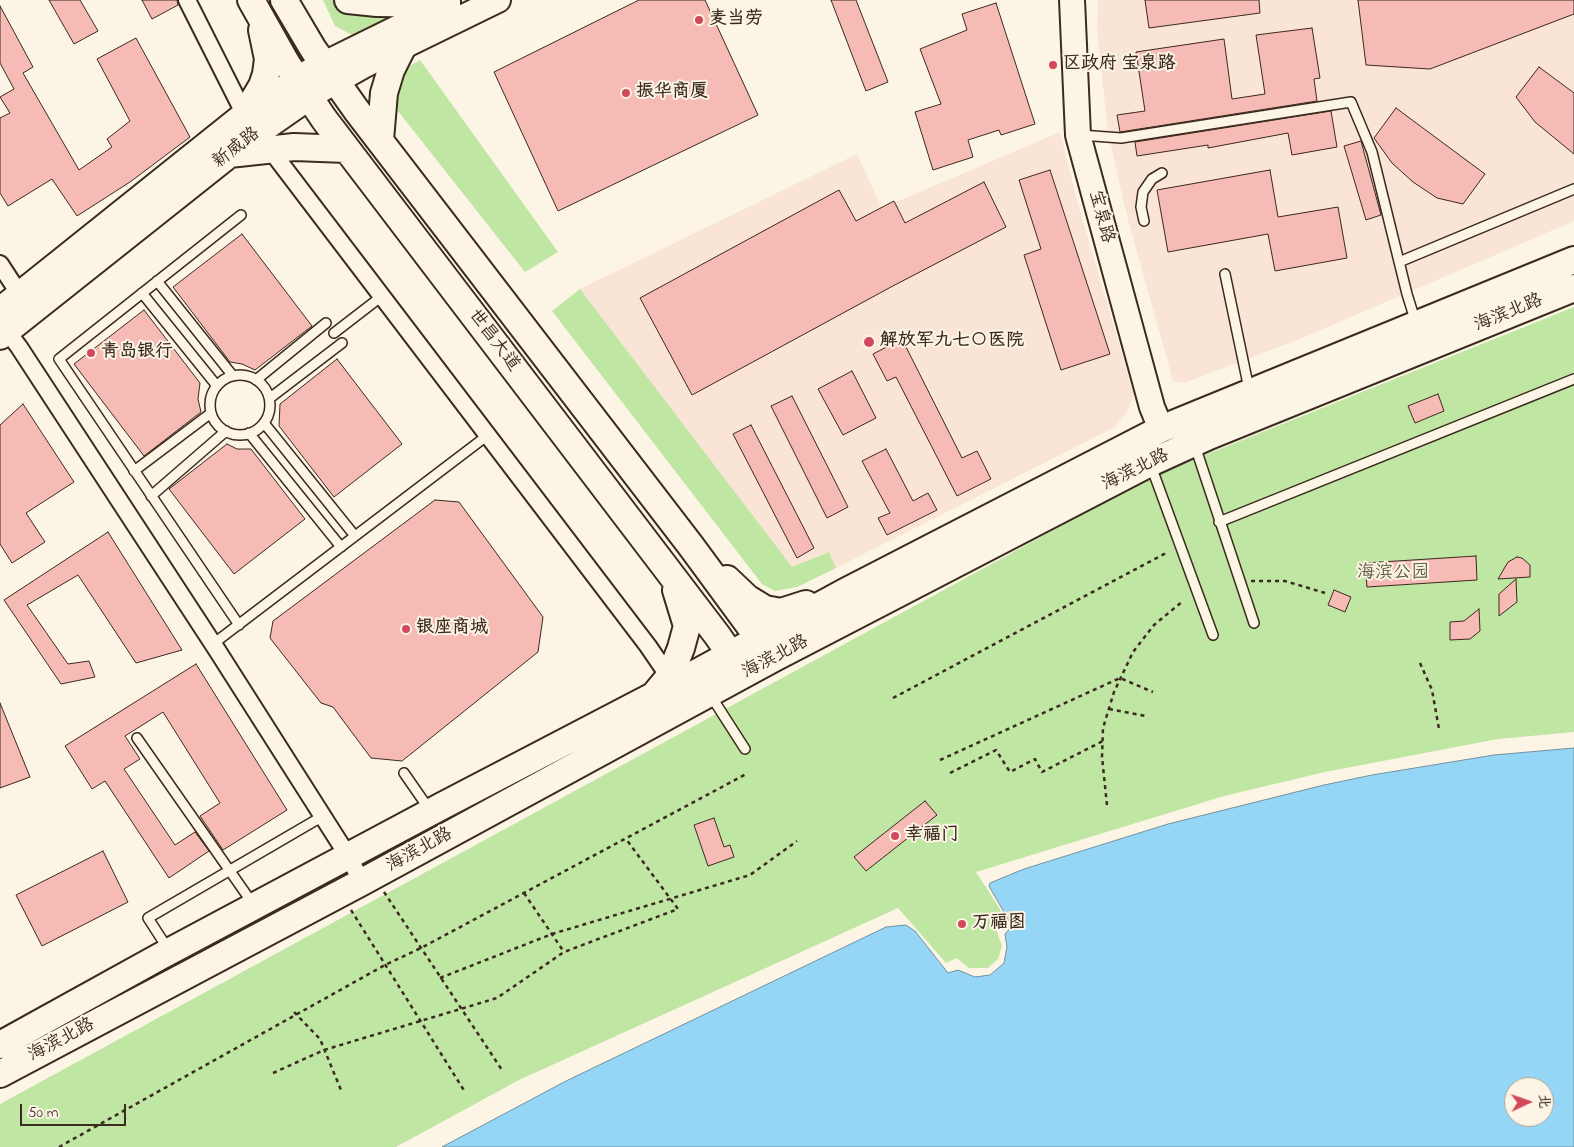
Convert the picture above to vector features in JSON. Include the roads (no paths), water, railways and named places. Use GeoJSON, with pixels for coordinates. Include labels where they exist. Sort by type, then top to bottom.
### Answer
{"type":"FeatureCollection","features":[{"type":"Feature","properties":{"kind":"main road","name":"世昌大道"},"geometry":{"type":"LineString","coordinates":[[284,0],[329,73],[691,546],[766,648]]}},
{"type":"Feature","properties":{"kind":"main road"},"geometry":{"type":"LineString","coordinates":[[348,0],[377,3],[450,2]]}},
{"type":"Feature","properties":{"kind":"main road"},"geometry":{"type":"LineString","coordinates":[[254,5],[268,60],[262,86],[257,132],[312,146],[346,149]]}},
{"type":"Feature","properties":{"kind":"main road","name":"世昌大道"},"geometry":{"type":"LineString","coordinates":[[254,5],[303,88],[346,149],[659,559],[737,665]]}},
{"type":"Feature","properties":{"kind":"main road"},"geometry":{"type":"LineString","coordinates":[[380,140],[384,93],[391,70],[403,46]]}},
{"type":"Feature","properties":{"kind":"main road","name":"新威路"},"geometry":{"type":"LineString","coordinates":[[26,303],[229,154],[257,132],[303,88],[329,73]]}},
{"type":"Feature","properties":{"kind":"main road","name":"新威路"},"geometry":{"type":"LineString","coordinates":[[2,325],[26,303],[257,132]]}},
{"type":"Feature","properties":{"kind":"main road","name":"海滨北路"},"geometry":{"type":"LineString","coordinates":[[766,648],[845,592],[1161,429],[1574,260]]}},
{"type":"Feature","properties":{"kind":"main road","name":"海滨北路"},"geometry":{"type":"LineString","coordinates":[[0,1045],[254,906],[666,686],[737,665],[766,648],[1194,443],[1574,288]]}},
{"type":"Feature","properties":{"kind":"main road"},"geometry":{"type":"LineString","coordinates":[[691,546],[747,598],[764,609],[781,612],[845,592]]}},
{"type":"Feature","properties":{"kind":"main road"},"geometry":{"type":"LineString","coordinates":[[659,559],[680,597],[687,626],[681,648],[666,686]]}},
{"type":"Feature","properties":{"kind":"main road","name":"海滨北路"},"geometry":{"type":"LineString","coordinates":[[0,1074],[359,884],[710,694],[737,665]]}},
{"type":"Feature","properties":{"kind":"street"},"geometry":{"type":"LineString","coordinates":[[187,0],[257,132],[488,435],[666,686]]}},
{"type":"Feature","properties":{"kind":"street","name":"新威路"},"geometry":{"type":"LineString","coordinates":[[329,73],[403,46],[498,0]]}},
{"type":"Feature","properties":{"kind":"street","name":"宝泉路"},"geometry":{"type":"LineString","coordinates":[[1072,0],[1078,134],[1152,406],[1161,429]]}},
{"type":"Feature","properties":{"kind":"street","name":"新威路"},"geometry":{"type":"LineString","coordinates":[[329,73],[450,2]]}},
{"type":"Feature","properties":{"kind":"street"},"geometry":{"type":"LineString","coordinates":[[0,264],[26,303]]}},
{"type":"Feature","properties":{"kind":"street"},"geometry":{"type":"LineString","coordinates":[[2,325],[214,644],[348,856],[359,884]]}},
{"type":"Feature","properties":{"kind":"lane"},"geometry":{"type":"LineString","coordinates":[[1078,134],[1121,138],[1351,102],[1372,152],[1416,324]]}},
{"type":"Feature","properties":{"kind":"lane"},"geometry":{"type":"LineString","coordinates":[[1144,221],[1141,207],[1143,192],[1152,179],[1162,173]]}},
{"type":"Feature","properties":{"kind":"lane"},"geometry":{"type":"LineString","coordinates":[[1399,262],[1574,189]]}},
{"type":"Feature","properties":{"kind":"lane"},"geometry":{"type":"LineString","coordinates":[[239,625],[59,359],[242,215]]}},
{"type":"Feature","properties":{"kind":"lane"},"geometry":{"type":"LineString","coordinates":[[1225,274],[1250,392]]}},
{"type":"Feature","properties":{"kind":"lane"},"geometry":{"type":"LineString","coordinates":[[157,282],[233,376]]}},
{"type":"Feature","properties":{"kind":"lane"},"geometry":{"type":"LineString","coordinates":[[142,293],[217,386]]}},
{"type":"Feature","properties":{"kind":"lane"},"geometry":{"type":"LineString","coordinates":[[334,333],[382,296]]}},
{"type":"Feature","properties":{"kind":"lane"},"geometry":{"type":"LineString","coordinates":[[256,380],[326,323]]}},
{"type":"Feature","properties":{"kind":"lane"},"geometry":{"type":"LineString","coordinates":[[270,398],[342,343]]}},
{"type":"Feature","properties":{"kind":"lane"},"geometry":{"type":"LineString","coordinates":[[242,375],[256,380],[266,389],[270,398],[270,409],[264,423],[249,433],[242,435],[226,431],[215,422],[211,413],[212,394],[217,386],[233,376],[242,375]]}},
{"type":"Feature","properties":{"kind":"lane"},"geometry":{"type":"LineString","coordinates":[[1219,522],[1574,379]]}},
{"type":"Feature","properties":{"kind":"lane"},"geometry":{"type":"LineString","coordinates":[[134,471],[211,413]]}},
{"type":"Feature","properties":{"kind":"lane"},"geometry":{"type":"LineString","coordinates":[[264,423],[355,536]]}},
{"type":"Feature","properties":{"kind":"lane"},"geometry":{"type":"LineString","coordinates":[[151,496],[226,431]]}},
{"type":"Feature","properties":{"kind":"lane"},"geometry":{"type":"LineString","coordinates":[[249,433],[342,547]]}},
{"type":"Feature","properties":{"kind":"lane"},"geometry":{"type":"LineString","coordinates":[[214,644],[488,435]]}},
{"type":"Feature","properties":{"kind":"lane"},"geometry":{"type":"LineString","coordinates":[[1194,443],[1254,623]]}},
{"type":"Feature","properties":{"kind":"lane"},"geometry":{"type":"LineString","coordinates":[[1150,463],[1213,635]]}},
{"type":"Feature","properties":{"kind":"lane"},"geometry":{"type":"LineString","coordinates":[[710,694],[745,749]]}},
{"type":"Feature","properties":{"kind":"lane"},"geometry":{"type":"LineString","coordinates":[[137,738],[254,906]]}},
{"type":"Feature","properties":{"kind":"lane"},"geometry":{"type":"LineString","coordinates":[[404,772],[431,812]]}},
{"type":"Feature","properties":{"kind":"lane"},"geometry":{"type":"LineString","coordinates":[[169,952],[148,918],[323,816]]}},
{"type":"Feature","properties":{"kind":"water"},"geometry":{"type":"Polygon","coordinates":[[[1574,748],[1574,1147],[442,1147],[566,1081],[886,927],[906,925],[915,931],[948,973],[958,970],[975,977],[990,975],[1004,963],[1007,947],[1005,934],[1012,926],[989,886],[990,883],[1024,869],[1168,824],[1372,775],[1494,755],[1574,748]]]}},
{"type":"Feature","properties":{"kind":"place","name":"麦当劳"},"geometry":{"type":"Point","coordinates":[699,20]}},
{"type":"Feature","properties":{"kind":"place","name":"区政府 宝泉路"},"geometry":{"type":"Point","coordinates":[1053,65]}},
{"type":"Feature","properties":{"kind":"place","name":"振华商厦"},"geometry":{"type":"Point","coordinates":[626,93]}},
{"type":"Feature","properties":{"kind":"place","name":"解放军九七〇医院"},"geometry":{"type":"Point","coordinates":[869,342]}},
{"type":"Feature","properties":{"kind":"place","name":"青岛银行"},"geometry":{"type":"Point","coordinates":[91,353]}},
{"type":"Feature","properties":{"kind":"place","name":"银座商城"},"geometry":{"type":"Point","coordinates":[406,629]}},
{"type":"Feature","properties":{"kind":"place","name":"幸福门"},"geometry":{"type":"Point","coordinates":[895,836]}},
{"type":"Feature","properties":{"kind":"place","name":"万福图"},"geometry":{"type":"Point","coordinates":[962,924]}},
{"type":"Feature","properties":{"kind":"park label","name":"海滨公园"},"geometry":{"type":"Point","coordinates":[1393,574]}}]}
